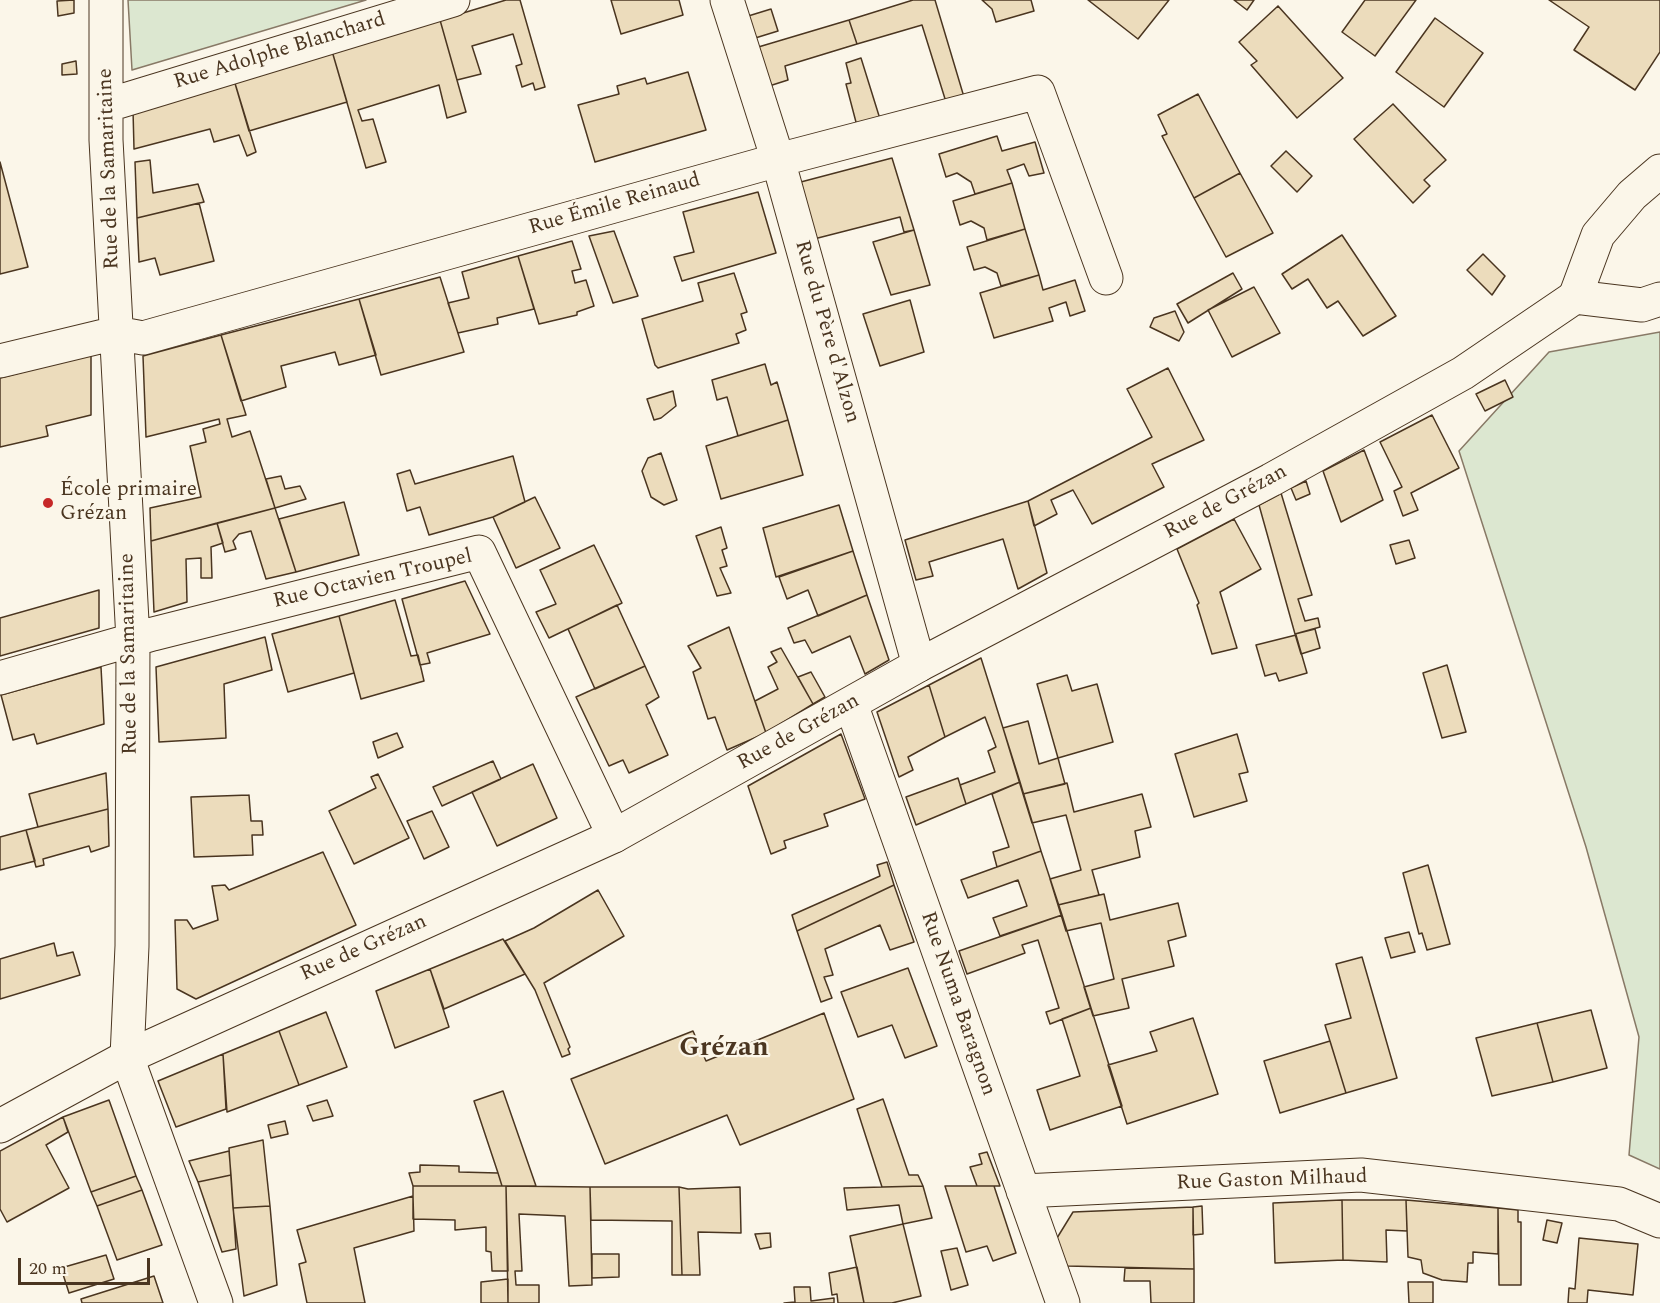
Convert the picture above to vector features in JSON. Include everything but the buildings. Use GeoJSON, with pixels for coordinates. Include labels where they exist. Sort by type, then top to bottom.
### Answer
{"type":"FeatureCollection","features":[{"type":"Feature","properties":{"kind":"street","name":"Rue de la Samaritaine"},"geometry":{"type":"LineString","coordinates":[[106,0],[108,105],[106,140],[133,640],[132,946],[127,1057]]}},
{"type":"Feature","properties":{"kind":"street","name":"Rue Adolphe Blanchard"},"geometry":{"type":"LineString","coordinates":[[108,105],[453,0]]}},
{"type":"Feature","properties":{"kind":"street","name":"Rue du Père d'Alzon"},"geometry":{"type":"LineString","coordinates":[[727,0],[778,159],[919,665]]}},
{"type":"Feature","properties":{"kind":"street","name":"Rue Émile Reinaud"},"geometry":{"type":"LineString","coordinates":[[0,361],[116,333],[143,338],[778,159],[1038,92],[1106,278]]}},
{"type":"Feature","properties":{"kind":"street"},"geometry":{"type":"LineString","coordinates":[[1660,171],[1632,195],[1598,235],[1575,297],[1642,305],[1660,299]]}},
{"type":"Feature","properties":{"kind":"street","name":"Rue de Grézan"},"geometry":{"type":"LineString","coordinates":[[0,1126],[127,1057],[614,836],[919,665],[1271,480],[1463,373],[1575,297]]}},
{"type":"Feature","properties":{"kind":"street","name":"Rue Octavien Troupel"},"geometry":{"type":"LineString","coordinates":[[0,678],[133,640],[479,552],[614,836]]}},
{"type":"Feature","properties":{"kind":"street","name":"Rue Numa Baragnon"},"geometry":{"type":"LineString","coordinates":[[852,704],[1063,1303]]}},
{"type":"Feature","properties":{"kind":"street"},"geometry":{"type":"LineString","coordinates":[[127,1057],[216,1303]]}},
{"type":"Feature","properties":{"kind":"street","name":"Rue Gaston Milhaud"},"geometry":{"type":"LineString","coordinates":[[1023,1191],[1361,1175],[1619,1204],[1660,1221]]}},
{"type":"Feature","properties":{"kind":"green space"},"geometry":{"type":"Polygon","coordinates":[[[128,0],[366,0],[132,70],[128,0]]]}},
{"type":"Feature","properties":{"kind":"green space"},"geometry":{"type":"Polygon","coordinates":[[[1660,332],[1660,1169],[1629,1155],[1639,1037],[1586,847],[1459,451],[1549,352],[1660,332]]]}},
{"type":"Feature","properties":{"kind":"place","name":"École primaire Grézan"},"geometry":{"type":"Point","coordinates":[48,503]}},
{"type":"Feature","properties":{"kind":"district","name":"Grézan"},"geometry":{"type":"Point","coordinates":[724,1050]}}]}
